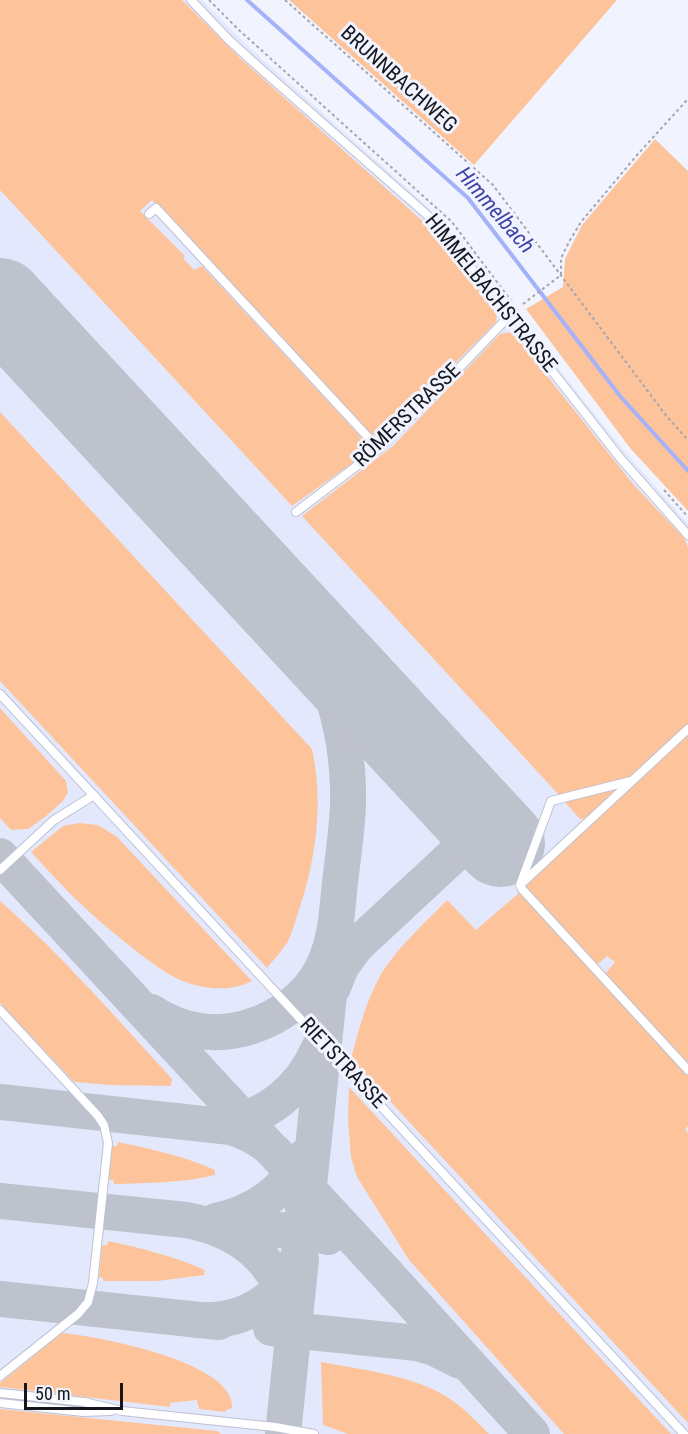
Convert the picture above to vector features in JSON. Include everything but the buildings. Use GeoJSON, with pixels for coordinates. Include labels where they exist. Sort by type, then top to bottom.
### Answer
{"type":"FeatureCollection","features":[{"type":"Feature","properties":{"kind":"lane","name":"HIMMELBACHSTRASSE"},"geometry":{"type":"LineString","coordinates":[[191,0],[237,47],[433,220],[511,314],[621,459],[688,535]]}},
{"type":"Feature","properties":{"kind":"lane"},"geometry":{"type":"LineString","coordinates":[[149,214],[156,208],[379,449]]}},
{"type":"Feature","properties":{"kind":"lane"},"geometry":{"type":"LineString","coordinates":[[190,258],[196,252]]}},
{"type":"Feature","properties":{"kind":"lane","name":"RÖMERSTRASSE"},"geometry":{"type":"LineString","coordinates":[[296,512],[379,449],[511,314]]}},
{"type":"Feature","properties":{"kind":"lane","name":"RIETSTRASSE"},"geometry":{"type":"LineString","coordinates":[[0,693],[684,1434]]}},
{"type":"Feature","properties":{"kind":"lane"},"geometry":{"type":"LineString","coordinates":[[520,885],[688,729]]}},
{"type":"Feature","properties":{"kind":"lane"},"geometry":{"type":"LineString","coordinates":[[520,885],[551,801],[631,781]]}},
{"type":"Feature","properties":{"kind":"lane"},"geometry":{"type":"LineString","coordinates":[[0,870],[54,820],[94,795]]}},
{"type":"Feature","properties":{"kind":"lane"},"geometry":{"type":"LineString","coordinates":[[520,885],[688,1070]]}},
{"type":"Feature","properties":{"kind":"lane"},"geometry":{"type":"LineString","coordinates":[[0,1010],[98,1116],[104,1125],[108,1143],[93,1283],[88,1302],[78,1314],[0,1376]]}},
{"type":"Feature","properties":{"kind":"lane"},"geometry":{"type":"LineString","coordinates":[[0,1393],[84,1402],[122,1411],[275,1427],[314,1434]]}},
{"type":"Feature","properties":{"kind":"lane"},"geometry":{"type":"LineString","coordinates":[[0,1404],[83,1412],[122,1411]]}},
{"type":"Feature","properties":{"kind":"path","name":"BRUNNBACHWEG"},"geometry":{"type":"LineString","coordinates":[[285,0],[493,185],[668,418],[688,440]]}},
{"type":"Feature","properties":{"kind":"path"},"geometry":{"type":"LineString","coordinates":[[527,301],[561,275],[561,258],[581,222],[688,99]]}},
{"type":"Feature","properties":{"kind":"shaded area"},"geometry":{"type":"Polygon","coordinates":[[[0,0],[202,0],[251,49],[449,228],[621,447],[688,524],[688,1434],[0,1434],[0,0]]]}},
{"type":"Feature","properties":{"kind":"shaded area"},"geometry":{"type":"Polygon","coordinates":[[[0,0],[182,0],[241,59],[436,233],[497,313],[496,322],[378,441],[152,200],[140,211],[185,256],[183,258],[194,270],[202,266],[371,448],[292,506],[0,190],[0,0]]]}},
{"type":"Feature","properties":{"kind":"shaded area"},"geometry":{"type":"Polygon","coordinates":[[[289,0],[617,0],[474,165],[289,0]]]}},
{"type":"Feature","properties":{"kind":"shaded area"},"geometry":{"type":"Polygon","coordinates":[[[655,139],[688,171],[688,511],[630,448],[526,309],[563,287],[565,259],[582,225],[655,139]]]}},
{"type":"Feature","properties":{"kind":"shaded area"},"geometry":{"type":"Polygon","coordinates":[[[512,332],[633,484],[685,539],[688,548],[688,725],[638,771],[626,779],[559,795],[302,516],[393,446],[500,334],[512,332]]]}},
{"type":"Feature","properties":{"kind":"shaded area"},"geometry":{"type":"Polygon","coordinates":[[[0,412],[312,749],[316,769],[318,811],[314,852],[289,939],[267,968],[0,681],[0,412]]]}},
{"type":"Feature","properties":{"kind":"shaded area"},"geometry":{"type":"Polygon","coordinates":[[[0,708],[66,781],[68,792],[63,801],[28,829],[11,830],[0,818],[0,708]]]}},
{"type":"Feature","properties":{"kind":"shaded area"},"geometry":{"type":"Polygon","coordinates":[[[688,734],[687,1062],[605,974],[615,962],[607,956],[597,965],[525,885],[688,734]]]}},
{"type":"Feature","properties":{"kind":"shaded area"},"geometry":{"type":"Polygon","coordinates":[[[621,787],[586,819],[580,819],[564,801],[621,787]]]}},
{"type":"Feature","properties":{"kind":"shaded area"},"geometry":{"type":"Polygon","coordinates":[[[79,823],[98,825],[117,837],[252,981],[224,988],[204,987],[185,982],[147,960],[96,918],[31,852],[63,826],[79,823]]]}},
{"type":"Feature","properties":{"kind":"shaded area"},"geometry":{"type":"Polygon","coordinates":[[[520,892],[688,1075],[688,1126],[685,1129],[688,1133],[688,1423],[351,1059],[373,989],[384,969],[447,900],[476,930],[520,892]]]}},
{"type":"Feature","properties":{"kind":"shaded area"},"geometry":{"type":"Polygon","coordinates":[[[0,901],[67,965],[109,1010],[172,1079],[171,1086],[74,1082],[0,1003],[0,901]]]}},
{"type":"Feature","properties":{"kind":"shaded area"},"geometry":{"type":"Polygon","coordinates":[[[349,1087],[671,1434],[564,1434],[409,1260],[357,1177],[351,1157],[348,1120],[349,1087]]]}},
{"type":"Feature","properties":{"kind":"shaded area"},"geometry":{"type":"Polygon","coordinates":[[[118,1142],[191,1161],[215,1170],[215,1175],[178,1181],[114,1184],[114,1181],[109,1179],[112,1146],[117,1146],[118,1142]]]}},
{"type":"Feature","properties":{"kind":"shaded area"},"geometry":{"type":"Polygon","coordinates":[[[108,1241],[181,1261],[205,1270],[204,1275],[158,1281],[103,1281],[103,1278],[99,1277],[102,1245],[107,1245],[108,1241]]]}},
{"type":"Feature","properties":{"kind":"shaded area"},"geometry":{"type":"Polygon","coordinates":[[[62,1333],[132,1346],[162,1354],[189,1365],[212,1377],[227,1392],[232,1408],[225,1412],[199,1409],[197,1400],[170,1403],[170,1407],[0,1387],[0,1383],[62,1333]]]}},
{"type":"Feature","properties":{"kind":"shaded area"},"geometry":{"type":"Polygon","coordinates":[[[321,1362],[386,1374],[434,1390],[458,1405],[489,1434],[348,1434],[323,1425],[321,1362]]]}},
{"type":"Feature","properties":{"kind":"shaded area"},"geometry":{"type":"Polygon","coordinates":[[[0,1409],[217,1431],[221,1434],[0,1434],[0,1409]]]}},
{"type":"Feature","properties":{"kind":"waterway","name":"Himmelbach"},"geometry":{"type":"LineString","coordinates":[[247,0],[468,198],[620,396],[688,471]]}},
{"type":"Feature","properties":{"kind":"taxiway"},"geometry":{"type":"LineString","coordinates":[[151,1012],[175,1024],[200,1031],[226,1032],[252,1026],[292,1005],[315,980],[330,950],[337,916],[347,815],[348,790],[344,746],[335,702],[319,661],[299,628],[272,596]]}},
{"type":"Feature","properties":{"kind":"taxiway"},"geometry":{"type":"LineString","coordinates":[[333,987],[341,967],[356,946],[485,826]]}},
{"type":"Feature","properties":{"kind":"taxiway"},"geometry":{"type":"LineString","coordinates":[[0,856],[532,1434]]}},
{"type":"Feature","properties":{"kind":"taxiway"},"geometry":{"type":"LineString","coordinates":[[307,1204],[333,957]]}},
{"type":"Feature","properties":{"kind":"taxiway"},"geometry":{"type":"LineString","coordinates":[[221,1123],[253,1116],[281,1099],[303,1076],[319,1048]]}},
{"type":"Feature","properties":{"kind":"taxiway"},"geometry":{"type":"LineString","coordinates":[[0,1102],[231,1127],[268,1146],[291,1173],[303,1206],[302,1240],[291,1272],[269,1298],[237,1315],[196,1320]]}},
{"type":"Feature","properties":{"kind":"taxiway"},"geometry":{"type":"LineString","coordinates":[[216,1221],[244,1212],[268,1199],[287,1180],[304,1157]]}},
{"type":"Feature","properties":{"kind":"taxiway"},"geometry":{"type":"LineString","coordinates":[[0,1201],[186,1220],[221,1230],[237,1238],[263,1259],[282,1289],[288,1307]]}},
{"type":"Feature","properties":{"kind":"taxiway"},"geometry":{"type":"LineString","coordinates":[[219,1224],[328,1237]]}},
{"type":"Feature","properties":{"kind":"taxiway"},"geometry":{"type":"LineString","coordinates":[[283,1434],[301,1259]]}},
{"type":"Feature","properties":{"kind":"taxiway"},"geometry":{"type":"LineString","coordinates":[[0,1299],[219,1322]]}},
{"type":"Feature","properties":{"kind":"taxiway"},"geometry":{"type":"LineString","coordinates":[[271,1328],[417,1343],[434,1348],[460,1361]]}},
{"type":"Feature","properties":{"kind":"runway"},"geometry":{"type":"LineString","coordinates":[[0,302],[501,843]]}}]}
